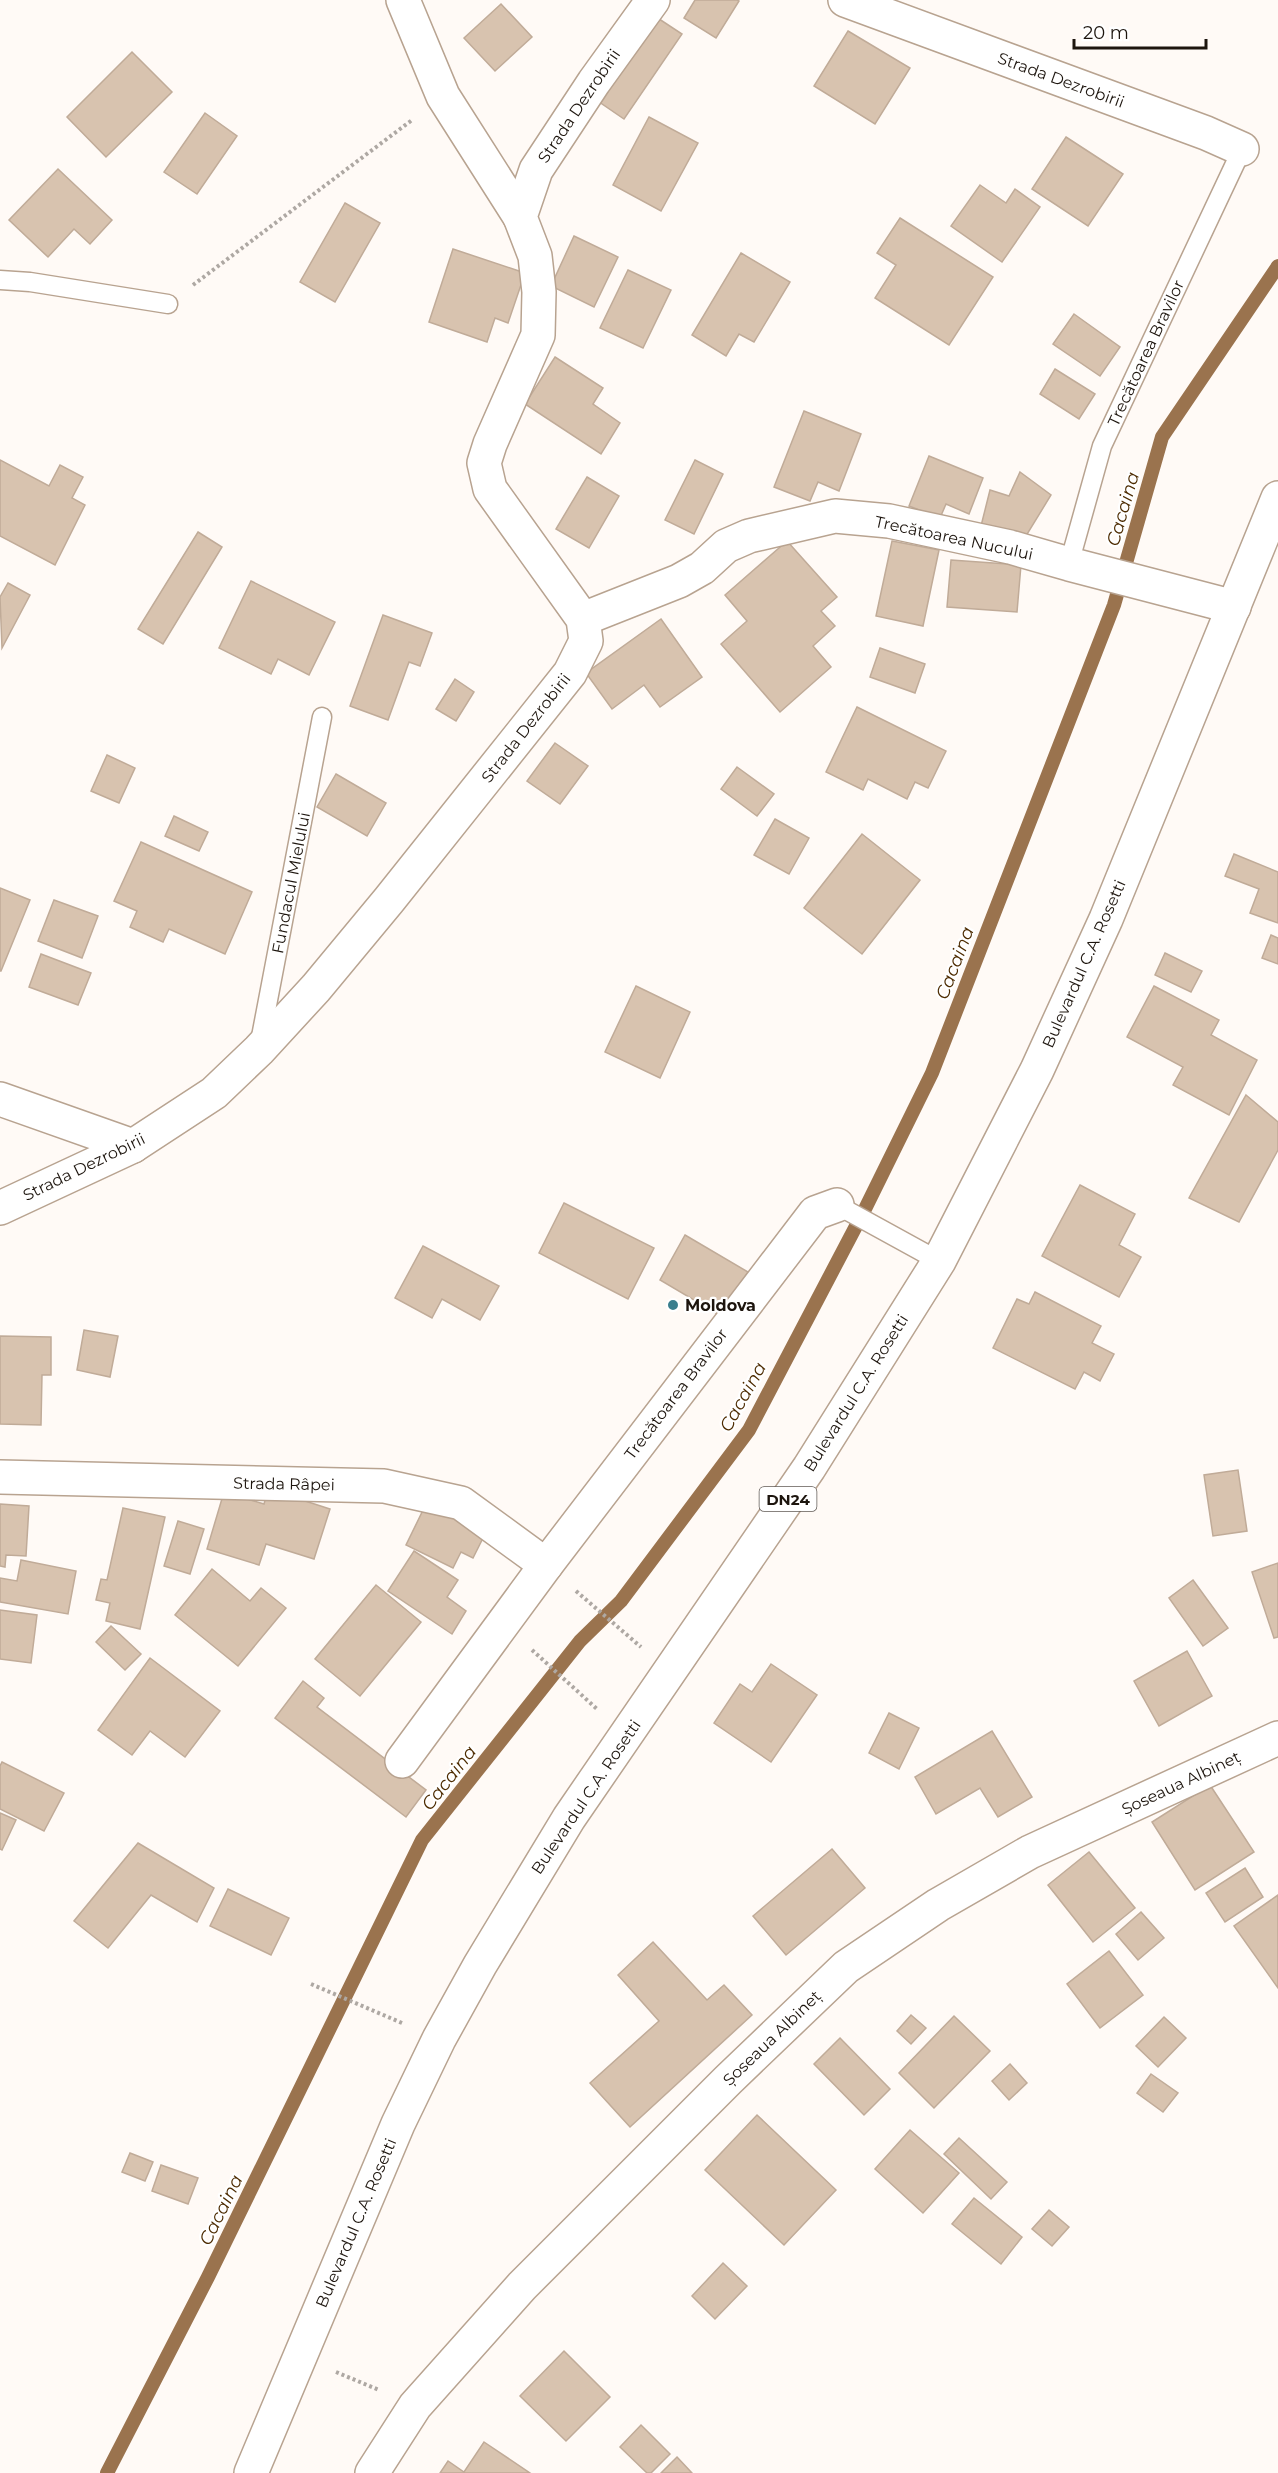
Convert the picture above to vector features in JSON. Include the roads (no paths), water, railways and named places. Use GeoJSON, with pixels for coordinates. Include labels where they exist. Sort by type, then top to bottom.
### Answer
{"type":"FeatureCollection","features":[{"type":"Feature","properties":{"kind":"street"},"geometry":{"type":"LineString","coordinates":[[403,0],[443,96],[520,217],[535,256],[539,292],[538,334],[490,444],[484,463],[490,489],[583,619]]}},
{"type":"Feature","properties":{"kind":"street","name":"Strada Dezrobirii"},"geometry":{"type":"LineString","coordinates":[[520,217],[536,170],[594,82],[653,0]]}},
{"type":"Feature","properties":{"kind":"street","name":"Strada Dezrobirii"},"geometry":{"type":"LineString","coordinates":[[845,0],[1242,148]]}},
{"type":"Feature","properties":{"kind":"street","name":"Bulevardul C.A. Rosetti"},"geometry":{"type":"LineString","coordinates":[[251,2473],[398,2124],[439,2039],[522,1893],[569,1818],[809,1468],[939,1262],[1037,1070],[1106,919],[1278,498]]}},
{"type":"Feature","properties":{"kind":"street","name":"Trecătoarea Nucului"},"geometry":{"type":"LineString","coordinates":[[583,619],[679,581],[702,568],[726,546],[749,536],[835,516],[889,521],[1010,546],[1083,568],[1234,606]]}},
{"type":"Feature","properties":{"kind":"street","name":"Strada Dezrobirii"},"geometry":{"type":"LineString","coordinates":[[0,1208],[133,1146],[214,1093],[259,1050],[316,988],[389,900],[570,673],[586,641],[583,619]]}},
{"type":"Feature","properties":{"kind":"street"},"geometry":{"type":"LineString","coordinates":[[0,1100],[133,1146]]}},
{"type":"Feature","properties":{"kind":"street","name":"Trecătoarea Bravilor"},"geometry":{"type":"LineString","coordinates":[[402,1761],[502,1623],[815,1213],[837,1205]]}},
{"type":"Feature","properties":{"kind":"street","name":"Strada Râpei"},"geometry":{"type":"LineString","coordinates":[[0,1477],[384,1486],[461,1503],[546,1565]]}},
{"type":"Feature","properties":{"kind":"street","name":"Șoseaua Albineț"},"geometry":{"type":"LineString","coordinates":[[372,2473],[415,2406],[522,2286],[728,2080],[846,1967],[938,1905],[1030,1852],[1278,1738]]}},
{"type":"Feature","properties":{"kind":"lane","name":"Trecătoarea Bravilor"},"geometry":{"type":"LineString","coordinates":[[1083,568],[1102,446],[1242,148]]}},
{"type":"Feature","properties":{"kind":"lane"},"geometry":{"type":"LineString","coordinates":[[0,280],[30,282],[168,304]]}},
{"type":"Feature","properties":{"kind":"lane","name":"Fundacul Mielului"},"geometry":{"type":"LineString","coordinates":[[259,1050],[322,717]]}},
{"type":"Feature","properties":{"kind":"lane"},"geometry":{"type":"LineString","coordinates":[[837,1205],[939,1262]]}},
{"type":"Feature","properties":{"kind":"waterway","name":"Cacaina"},"geometry":{"type":"LineString","coordinates":[[107,2473],[208,2277],[422,1840],[580,1641],[621,1601],[749,1430],[865,1209],[932,1073],[1114,605],[1162,437],[1278,266]]}},
{"type":"Feature","properties":{"kind":"place","name":"Moldova"},"geometry":{"type":"Point","coordinates":[673,1305]}}]}
